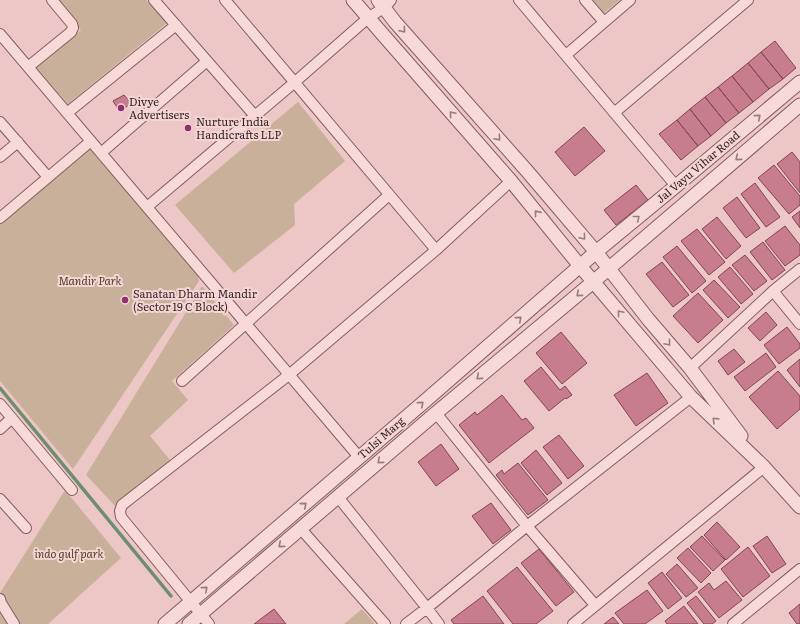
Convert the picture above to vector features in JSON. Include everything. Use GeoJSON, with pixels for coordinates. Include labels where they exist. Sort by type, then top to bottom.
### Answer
{"type":"FeatureCollection","features":[{"type":"Feature","properties":{"kind":"street"},"geometry":{"type":"LineString","coordinates":[[28,67],[71,32],[73,28],[72,24],[52,0]]}},
{"type":"Feature","properties":{"kind":"street"},"geometry":{"type":"LineString","coordinates":[[154,0],[254,116]]}},
{"type":"Feature","properties":{"kind":"street"},"geometry":{"type":"LineString","coordinates":[[225,0],[436,250]]}},
{"type":"Feature","properties":{"kind":"street"},"geometry":{"type":"LineString","coordinates":[[353,0],[511,181],[593,282],[691,397],[764,467],[800,507]]}},
{"type":"Feature","properties":{"kind":"street"},"geometry":{"type":"LineString","coordinates":[[519,0],[676,186]]}},
{"type":"Feature","properties":{"kind":"street"},"geometry":{"type":"LineString","coordinates":[[585,0],[604,22]]}},
{"type":"Feature","properties":{"kind":"street"},"geometry":{"type":"LineString","coordinates":[[566,55],[630,0]]}},
{"type":"Feature","properties":{"kind":"street"},"geometry":{"type":"LineString","coordinates":[[614,113],[748,0]]}},
{"type":"Feature","properties":{"kind":"street"},"geometry":{"type":"LineString","coordinates":[[148,207],[295,82],[385,2],[395,22],[527,171],[596,252],[648,319],[690,368],[764,467]]}},
{"type":"Feature","properties":{"kind":"street"},"geometry":{"type":"LineString","coordinates":[[67,113],[176,25]]}},
{"type":"Feature","properties":{"kind":"street"},"geometry":{"type":"LineString","coordinates":[[0,34],[359,457]]}},
{"type":"Feature","properties":{"kind":"street"},"geometry":{"type":"LineString","coordinates":[[101,152],[207,61]]}},
{"type":"Feature","properties":{"kind":"street","name":"Jal Vayu Vihar Road"},"geometry":{"type":"LineString","coordinates":[[596,252],[800,82]]}},
{"type":"Feature","properties":{"kind":"street","name":"Jal Vayu Vihar Road"},"geometry":{"type":"LineString","coordinates":[[609,268],[800,106]]}},
{"type":"Feature","properties":{"kind":"street"},"geometry":{"type":"LineString","coordinates":[[0,122],[48,177]]}},
{"type":"Feature","properties":{"kind":"street"},"geometry":{"type":"LineString","coordinates":[[0,218],[91,141]]}},
{"type":"Feature","properties":{"kind":"street"},"geometry":{"type":"LineString","coordinates":[[0,157],[18,142]]}},
{"type":"Feature","properties":{"kind":"street"},"geometry":{"type":"LineString","coordinates":[[205,619],[126,524],[121,517],[120,511],[122,506],[290,374],[436,250],[511,181]]}},
{"type":"Feature","properties":{"kind":"street"},"geometry":{"type":"LineString","coordinates":[[182,381],[389,195]]}},
{"type":"Feature","properties":{"kind":"street","name":"Tulsi Marg"},"geometry":{"type":"LineString","coordinates":[[165,624],[596,252]]}},
{"type":"Feature","properties":{"kind":"street","name":"Tulsi Marg"},"geometry":{"type":"LineString","coordinates":[[189,624],[205,619],[301,529],[436,413],[609,268]]}},
{"type":"Feature","properties":{"kind":"street"},"geometry":{"type":"LineString","coordinates":[[690,368],[773,291],[800,269]]}},
{"type":"Feature","properties":{"kind":"street"},"geometry":{"type":"LineString","coordinates":[[773,291],[800,324]]}},
{"type":"Feature","properties":{"kind":"street"},"geometry":{"type":"LineString","coordinates":[[634,330],[648,319]]}},
{"type":"Feature","properties":{"kind":"street"},"geometry":{"type":"LineString","coordinates":[[406,624],[527,526],[691,397]]}},
{"type":"Feature","properties":{"kind":"street"},"geometry":{"type":"LineString","coordinates":[[0,404],[72,490]]}},
{"type":"Feature","properties":{"kind":"street"},"geometry":{"type":"LineString","coordinates":[[436,413],[527,526],[595,605]]}},
{"type":"Feature","properties":{"kind":"street"},"geometry":{"type":"LineString","coordinates":[[0,429],[12,418]]}},
{"type":"Feature","properties":{"kind":"street"},"geometry":{"type":"LineString","coordinates":[[573,624],[764,467]]}},
{"type":"Feature","properties":{"kind":"street"},"geometry":{"type":"LineString","coordinates":[[0,498],[26,528]]}},
{"type":"Feature","properties":{"kind":"street"},"geometry":{"type":"LineString","coordinates":[[338,498],[439,624]]}},
{"type":"Feature","properties":{"kind":"street"},"geometry":{"type":"LineString","coordinates":[[301,529],[385,624]]}},
{"type":"Feature","properties":{"kind":"street"},"geometry":{"type":"LineString","coordinates":[[733,624],[800,569]]}},
{"type":"Feature","properties":{"kind":"street"},"geometry":{"type":"LineString","coordinates":[[0,599],[14,624]]}},
{"type":"Feature","properties":{"kind":"green space"},"geometry":{"type":"Polygon","coordinates":[[[58,0],[146,0],[167,23],[68,104],[36,67],[81,30],[58,0]]]}},
{"type":"Feature","properties":{"kind":"green space"},"geometry":{"type":"Polygon","coordinates":[[[593,0],[620,0],[604,13],[593,0]]]}},
{"type":"Feature","properties":{"kind":"green space"},"geometry":{"type":"Polygon","coordinates":[[[298,102],[345,161],[294,204],[295,225],[234,273],[175,205],[298,102]]]}},
{"type":"Feature","properties":{"kind":"green space","name":"Mandir Park"},"geometry":{"type":"Polygon","coordinates":[[[91,141],[195,265],[199,281],[73,469],[0,381],[0,220],[91,141]]]}},
{"type":"Feature","properties":{"kind":"green space"},"geometry":{"type":"Polygon","coordinates":[[[202,286],[234,325],[172,381],[188,400],[150,436],[170,460],[117,508],[86,475],[202,286]]]}},
{"type":"Feature","properties":{"kind":"green space","name":"indo gulf park"},"geometry":{"type":"Polygon","coordinates":[[[65,490],[121,558],[48,624],[0,624],[0,593],[65,490]]]}},
{"type":"Feature","properties":{"kind":"green space"},"geometry":{"type":"Polygon","coordinates":[[[362,609],[375,624],[344,624],[362,609]]]}},
{"type":"Feature","properties":{"kind":"building"},"geometry":{"type":"Polygon","coordinates":[[[775,41],[796,68],[783,79],[761,52],[775,41]]]}},
{"type":"Feature","properties":{"kind":"building"},"geometry":{"type":"Polygon","coordinates":[[[761,52],[783,79],[769,89],[748,63],[761,52]]]}},
{"type":"Feature","properties":{"kind":"building"},"geometry":{"type":"Polygon","coordinates":[[[748,63],[769,89],[753,102],[732,76],[748,63]]]}},
{"type":"Feature","properties":{"kind":"building"},"geometry":{"type":"Polygon","coordinates":[[[732,76],[753,102],[739,113],[718,87],[732,76]]]}},
{"type":"Feature","properties":{"kind":"building"},"geometry":{"type":"Polygon","coordinates":[[[718,87],[739,113],[726,123],[705,97],[718,87]]]}},
{"type":"Feature","properties":{"kind":"building","name":"Divye Advertisers"},"geometry":{"type":"Polygon","coordinates":[[[124,95],[131,103],[120,112],[113,101],[124,95]]]}},
{"type":"Feature","properties":{"kind":"building"},"geometry":{"type":"Polygon","coordinates":[[[705,97],[726,123],[711,136],[690,109],[705,97]]]}},
{"type":"Feature","properties":{"kind":"building"},"geometry":{"type":"Polygon","coordinates":[[[690,109],[711,136],[698,146],[677,120],[690,109]]]}},
{"type":"Feature","properties":{"kind":"building"},"geometry":{"type":"Polygon","coordinates":[[[677,120],[698,146],[681,160],[659,134],[677,120]]]}},
{"type":"Feature","properties":{"kind":"building"},"geometry":{"type":"Polygon","coordinates":[[[584,127],[605,151],[575,176],[555,152],[584,127]]]}},
{"type":"Feature","properties":{"kind":"building"},"geometry":{"type":"Polygon","coordinates":[[[792,152],[800,162],[800,193],[777,164],[792,152]]]}},
{"type":"Feature","properties":{"kind":"building"},"geometry":{"type":"Polygon","coordinates":[[[774,165],[800,196],[800,205],[789,214],[758,178],[774,165]]]}},
{"type":"Feature","properties":{"kind":"building"},"geometry":{"type":"Polygon","coordinates":[[[755,183],[780,217],[766,227],[741,194],[755,183]]]}},
{"type":"Feature","properties":{"kind":"building"},"geometry":{"type":"Polygon","coordinates":[[[636,185],[648,200],[616,225],[604,210],[636,185]]]}},
{"type":"Feature","properties":{"kind":"building"},"geometry":{"type":"Polygon","coordinates":[[[737,197],[760,228],[746,238],[723,208],[737,197]]]}},
{"type":"Feature","properties":{"kind":"building"},"geometry":{"type":"Polygon","coordinates":[[[800,211],[800,228],[792,217],[800,211]]]}},
{"type":"Feature","properties":{"kind":"building"},"geometry":{"type":"Polygon","coordinates":[[[717,217],[741,246],[726,259],[702,229],[717,217]]]}},
{"type":"Feature","properties":{"kind":"building"},"geometry":{"type":"Polygon","coordinates":[[[785,226],[800,245],[800,255],[785,266],[765,241],[785,226]]]}},
{"type":"Feature","properties":{"kind":"building"},"geometry":{"type":"Polygon","coordinates":[[[697,229],[725,262],[709,275],[681,241],[697,229]]]}},
{"type":"Feature","properties":{"kind":"building"},"geometry":{"type":"Polygon","coordinates":[[[763,242],[785,270],[772,280],[750,252],[763,242]]]}},
{"type":"Feature","properties":{"kind":"building"},"geometry":{"type":"Polygon","coordinates":[[[677,246],[706,281],[692,293],[663,257],[677,246]]]}},
{"type":"Feature","properties":{"kind":"building"},"geometry":{"type":"Polygon","coordinates":[[[745,255],[767,281],[754,291],[732,265],[745,255]]]}},
{"type":"Feature","properties":{"kind":"building"},"geometry":{"type":"Polygon","coordinates":[[[662,262],[689,295],[673,307],[646,274],[662,262]]]}},
{"type":"Feature","properties":{"kind":"building"},"geometry":{"type":"Polygon","coordinates":[[[730,267],[753,294],[741,304],[718,277],[730,267]]]}},
{"type":"Feature","properties":{"kind":"building"},"geometry":{"type":"Polygon","coordinates":[[[714,280],[740,307],[728,318],[703,290],[714,280]]]}},
{"type":"Feature","properties":{"kind":"building"},"geometry":{"type":"Polygon","coordinates":[[[698,293],[723,320],[698,343],[673,316],[698,293]]]}},
{"type":"Feature","properties":{"kind":"building"},"geometry":{"type":"Polygon","coordinates":[[[766,312],[777,325],[760,341],[748,328],[766,312]]]}},
{"type":"Feature","properties":{"kind":"building"},"geometry":{"type":"Polygon","coordinates":[[[787,327],[800,344],[800,348],[779,364],[764,345],[787,327]]]}},
{"type":"Feature","properties":{"kind":"building"},"geometry":{"type":"Polygon","coordinates":[[[561,332],[587,363],[562,384],[536,353],[561,332]]]}},
{"type":"Feature","properties":{"kind":"building"},"geometry":{"type":"Polygon","coordinates":[[[734,349],[745,362],[728,375],[718,361],[734,349]]]}},
{"type":"Feature","properties":{"kind":"building"},"geometry":{"type":"Polygon","coordinates":[[[766,353],[776,367],[745,391],[734,377],[766,353]]]}},
{"type":"Feature","properties":{"kind":"building"},"geometry":{"type":"Polygon","coordinates":[[[800,359],[800,387],[787,370],[800,359]]]}},
{"type":"Feature","properties":{"kind":"building"},"geometry":{"type":"Polygon","coordinates":[[[541,367],[560,390],[565,386],[572,395],[566,399],[565,398],[549,411],[524,381],[541,367]]]}},
{"type":"Feature","properties":{"kind":"building"},"geometry":{"type":"Polygon","coordinates":[[[778,371],[800,396],[800,409],[777,429],[749,397],[778,371]]]}},
{"type":"Feature","properties":{"kind":"building"},"geometry":{"type":"Polygon","coordinates":[[[647,373],[668,403],[636,426],[614,395],[647,373]]]}},
{"type":"Feature","properties":{"kind":"building"},"geometry":{"type":"Polygon","coordinates":[[[502,395],[522,420],[526,418],[534,428],[489,463],[459,425],[475,412],[477,415],[502,395]]]}},
{"type":"Feature","properties":{"kind":"building"},"geometry":{"type":"Polygon","coordinates":[[[559,435],[584,466],[568,479],[543,447],[559,435]]]}},
{"type":"Feature","properties":{"kind":"building"},"geometry":{"type":"Polygon","coordinates":[[[441,444],[459,469],[436,486],[418,462],[441,444]]]}},
{"type":"Feature","properties":{"kind":"building"},"geometry":{"type":"Polygon","coordinates":[[[536,450],[562,483],[547,495],[521,463],[536,450]]]}},
{"type":"Feature","properties":{"kind":"building"},"geometry":{"type":"Polygon","coordinates":[[[518,463],[548,500],[528,515],[496,475],[502,470],[504,474],[518,463]]]}},
{"type":"Feature","properties":{"kind":"building"},"geometry":{"type":"Polygon","coordinates":[[[491,503],[511,530],[493,544],[472,516],[491,503]]]}},
{"type":"Feature","properties":{"kind":"building"},"geometry":{"type":"Polygon","coordinates":[[[717,522],[740,547],[726,560],[704,535],[717,522]]]}},
{"type":"Feature","properties":{"kind":"building"},"geometry":{"type":"Polygon","coordinates":[[[702,536],[725,560],[713,571],[690,547],[702,536]]]}},
{"type":"Feature","properties":{"kind":"building"},"geometry":{"type":"Polygon","coordinates":[[[767,536],[786,564],[772,573],[753,546],[767,536]]]}},
{"type":"Feature","properties":{"kind":"building"},"geometry":{"type":"Polygon","coordinates":[[[748,547],[770,576],[743,597],[721,569],[748,547]]]}},
{"type":"Feature","properties":{"kind":"building"},"geometry":{"type":"Polygon","coordinates":[[[688,548],[711,573],[701,583],[677,558],[688,548]]]}},
{"type":"Feature","properties":{"kind":"building"},"geometry":{"type":"Polygon","coordinates":[[[539,549],[574,592],[556,606],[521,563],[539,549]]]}},
{"type":"Feature","properties":{"kind":"building"},"geometry":{"type":"Polygon","coordinates":[[[677,564],[698,588],[686,597],[666,574],[677,564]]]}},
{"type":"Feature","properties":{"kind":"building"},"geometry":{"type":"Polygon","coordinates":[[[517,567],[553,611],[536,624],[513,624],[487,591],[517,567]]]}},
{"type":"Feature","properties":{"kind":"building"},"geometry":{"type":"Polygon","coordinates":[[[662,572],[682,598],[668,609],[648,583],[662,572]]]}},
{"type":"Feature","properties":{"kind":"building"},"geometry":{"type":"Polygon","coordinates":[[[726,581],[742,600],[719,618],[698,592],[709,583],[714,590],[726,581]]]}},
{"type":"Feature","properties":{"kind":"building"},"geometry":{"type":"Polygon","coordinates":[[[647,590],[663,611],[645,624],[624,624],[615,613],[647,590]]]}},
{"type":"Feature","properties":{"kind":"building"},"geometry":{"type":"Polygon","coordinates":[[[483,596],[504,624],[454,624],[451,620],[483,596]]]}},
{"type":"Feature","properties":{"kind":"building"},"geometry":{"type":"Polygon","coordinates":[[[696,596],[716,621],[712,624],[704,624],[687,603],[696,596]]]}},
{"type":"Feature","properties":{"kind":"building"},"geometry":{"type":"Polygon","coordinates":[[[800,604],[800,624],[797,624],[789,613],[800,604]]]}},
{"type":"Feature","properties":{"kind":"building"},"geometry":{"type":"Polygon","coordinates":[[[684,606],[698,624],[667,624],[665,621],[684,606]]]}},
{"type":"Feature","properties":{"kind":"building"},"geometry":{"type":"Polygon","coordinates":[[[274,609],[286,624],[254,624],[274,609]]]}},
{"type":"Feature","properties":{"kind":"building"},"geometry":{"type":"Polygon","coordinates":[[[613,617],[619,624],[604,624],[613,617]]]}},
{"type":"Feature","properties":{"kind":"waterway"},"geometry":{"type":"LineString","coordinates":[[0,388],[171,596]]}},
{"type":"Feature","properties":{"kind":"place","name":"Divye Advertisers"},"geometry":{"type":"Point","coordinates":[121,108]}},
{"type":"Feature","properties":{"kind":"place","name":"Nurture India Handicrafts LLP"},"geometry":{"type":"Point","coordinates":[188,128]}},
{"type":"Feature","properties":{"kind":"place","name":"Sanatan Dharm Mandir (Sector 19 C Block)"},"geometry":{"type":"Point","coordinates":[125,300]}}]}
